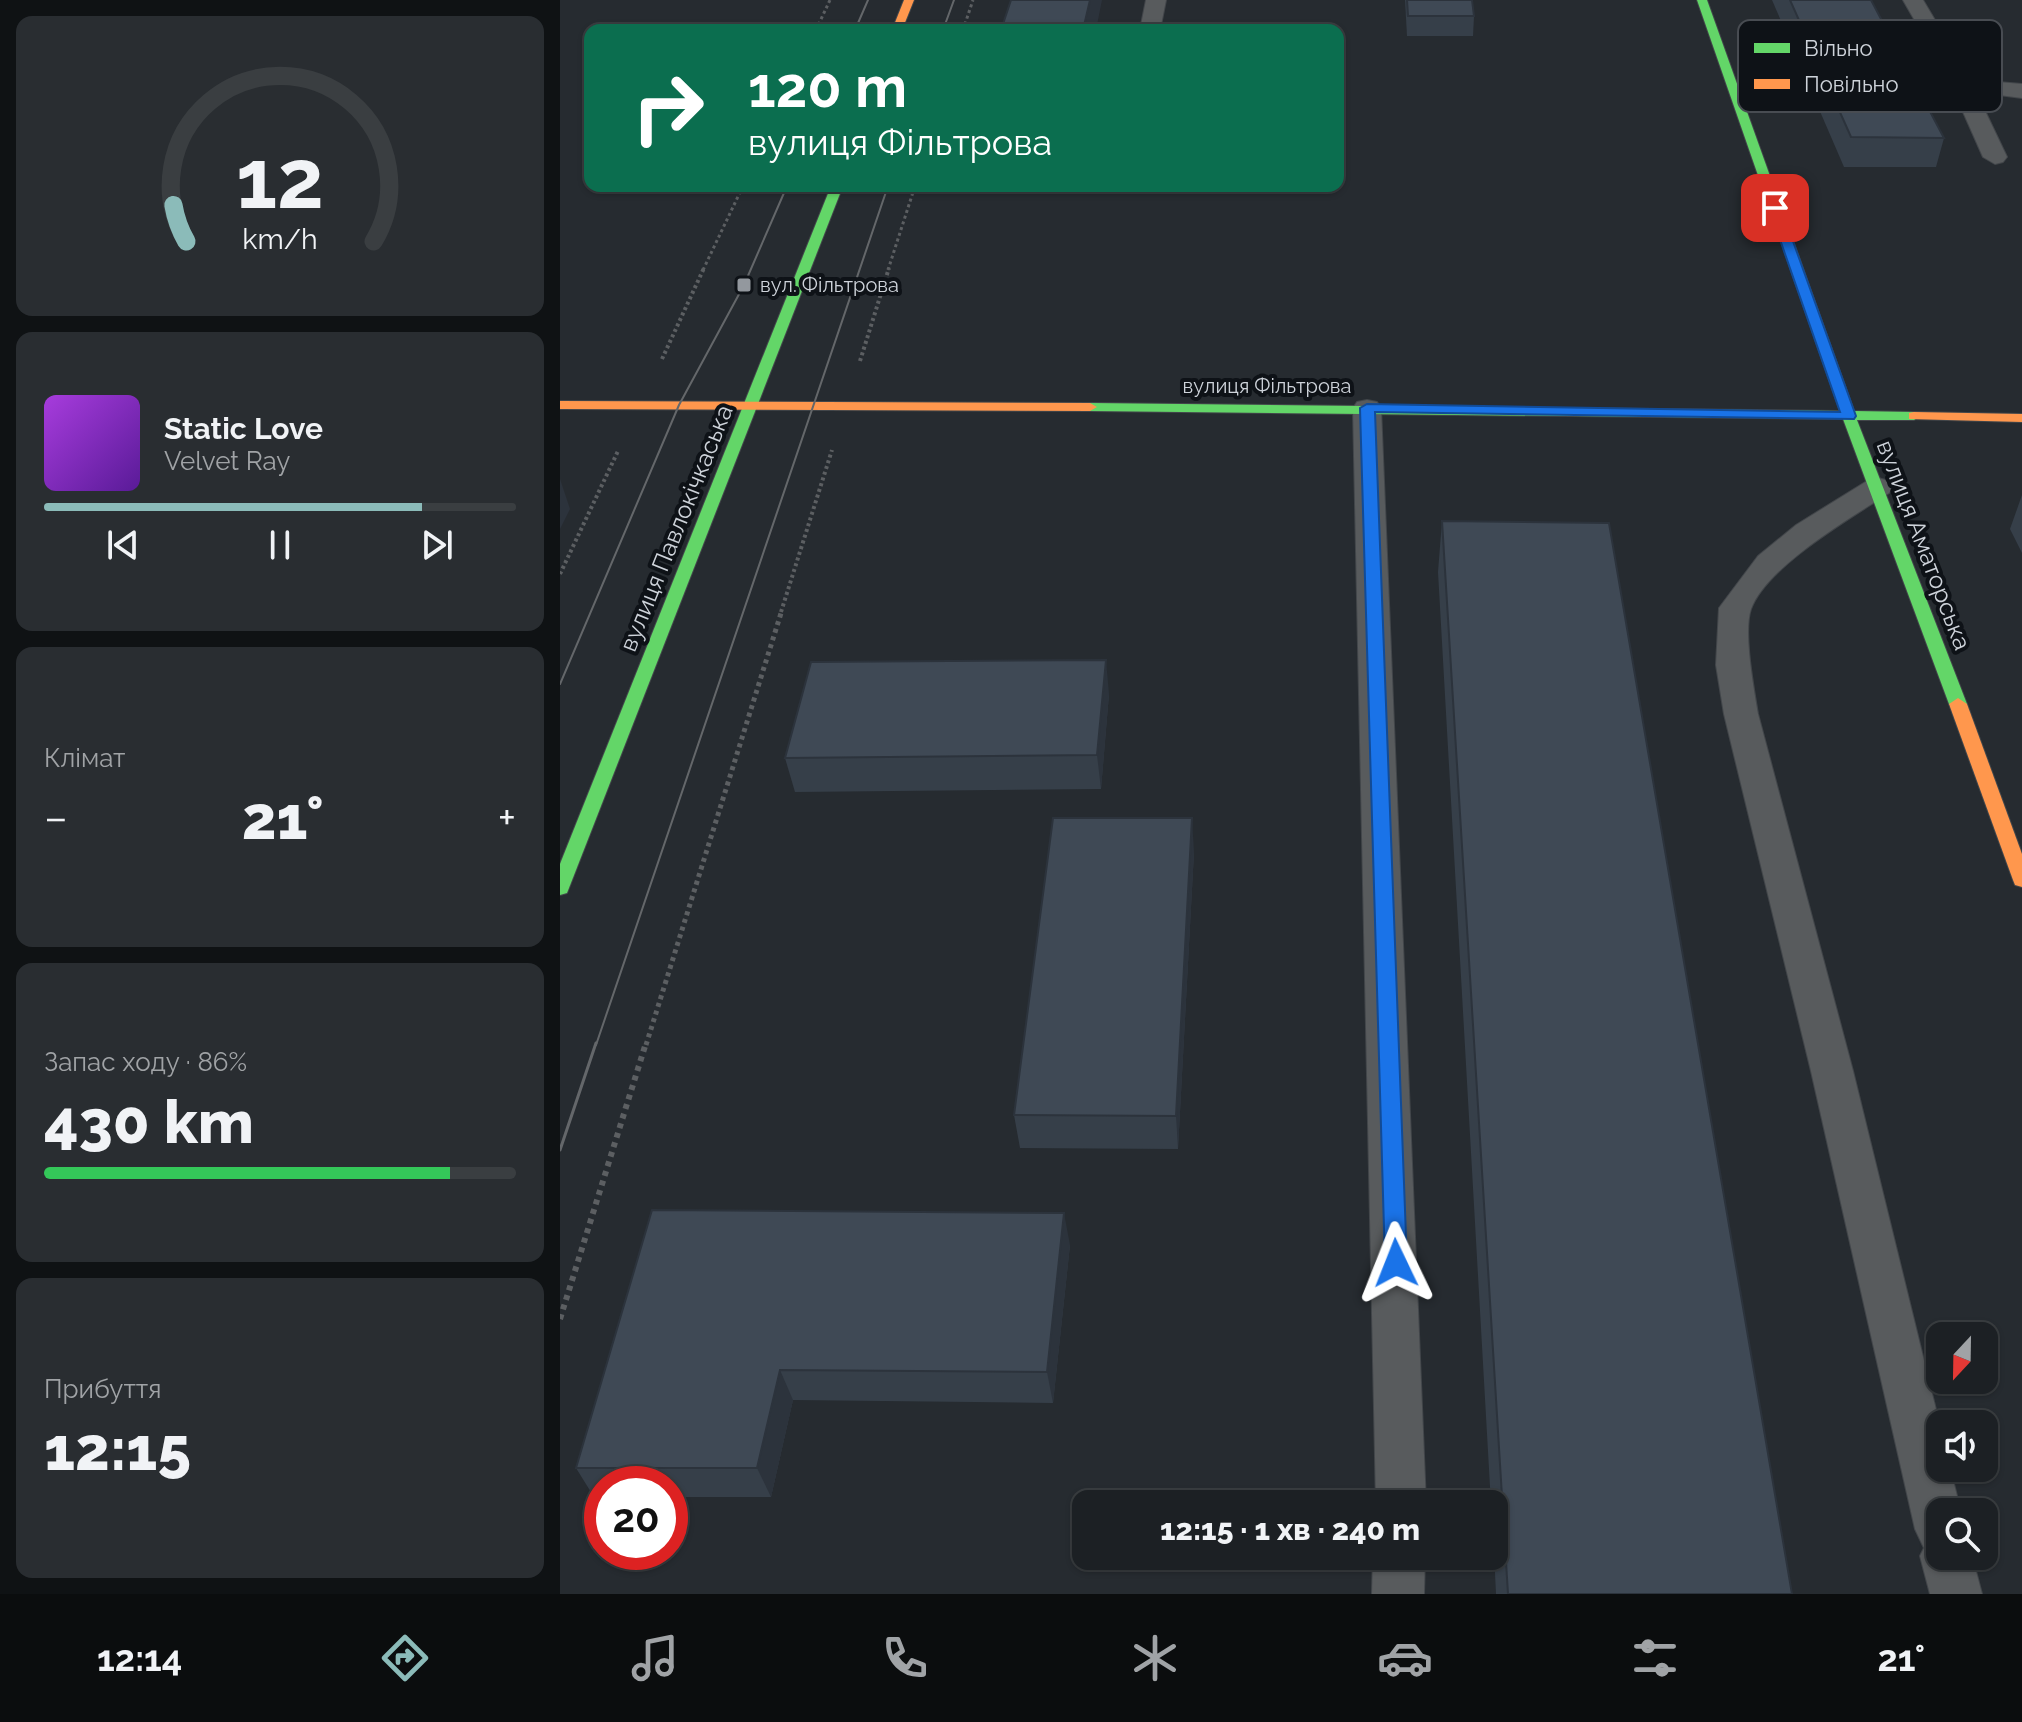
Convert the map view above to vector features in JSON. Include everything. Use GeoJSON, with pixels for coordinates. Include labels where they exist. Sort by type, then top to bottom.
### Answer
{"type":"FeatureCollection","features":[{"type":"Feature","properties":{"kind":"street"},"geometry":{"type":"LineString","coordinates":[[899,24],[909,0]]}},
{"type":"Feature","properties":{"kind":"street","name":"вулиця Аматорська"},"geometry":{"type":"LineString","coordinates":[[1702,0],[1738,102]]}},
{"type":"Feature","properties":{"kind":"street","name":"вулиця Аматорська"},"geometry":{"type":"LineString","coordinates":[[1742,112],[1849,416],[2022,880]]}},
{"type":"Feature","properties":{"kind":"street","name":"вулиця Павлокічкаська"},"geometry":{"type":"LineString","coordinates":[[560,888],[835,192]]}},
{"type":"Feature","properties":{"kind":"street","name":"вулиця Фільтрова"},"geometry":{"type":"LineString","coordinates":[[560,405],[1367,408],[2022,418]]}},
{"type":"Feature","properties":{"kind":"lane"},"geometry":{"type":"LineString","coordinates":[[1151,24],[1156,0]]}},
{"type":"Feature","properties":{"kind":"lane"},"geometry":{"type":"LineString","coordinates":[[1913,0],[1925,20]]}},
{"type":"Feature","properties":{"kind":"lane"},"geometry":{"type":"LineString","coordinates":[[2002,89],[2022,91]]}},
{"type":"Feature","properties":{"kind":"lane"},"geometry":{"type":"LineString","coordinates":[[1974,112],[1995,157]]}},
{"type":"Feature","properties":{"kind":"lane"},"geometry":{"type":"LineString","coordinates":[[1367,408],[1401,1490]]}},
{"type":"Feature","properties":{"kind":"lane"},"geometry":{"type":"LineString","coordinates":[[1878,487],[1807,532],[1769,563],[1735,608],[1733,665],[1741,714],[1832,1071],[1933,1498]]}},
{"type":"Feature","properties":{"kind":"lane"},"geometry":{"type":"LineString","coordinates":[[1398,1594],[1399,1570]]}},
{"type":"Feature","properties":{"kind":"lane"},"geometry":{"type":"LineString","coordinates":[[1950,1570],[1956,1594]]}},
{"type":"Feature","properties":{"kind":"path"},"geometry":{"type":"LineString","coordinates":[[819,24],[830,0]]}},
{"type":"Feature","properties":{"kind":"path"},"geometry":{"type":"LineString","coordinates":[[965,24],[973,0]]}},
{"type":"Feature","properties":{"kind":"path"},"geometry":{"type":"LineString","coordinates":[[560,574],[740,192]]}},
{"type":"Feature","properties":{"kind":"path"},"geometry":{"type":"LineString","coordinates":[[560,1319],[766,660]]}},
{"type":"Feature","properties":{"kind":"building"},"geometry":{"type":"Polygon","coordinates":[[[1011,0],[1090,0],[1084,24],[1003,24],[1011,0]]]}},
{"type":"Feature","properties":{"kind":"building"},"geometry":{"type":"Polygon","coordinates":[[[1407,0],[1472,0],[1474,16],[1408,16],[1407,0]]]}},
{"type":"Feature","properties":{"kind":"building"},"geometry":{"type":"Polygon","coordinates":[[[1790,0],[1871,0],[1882,20],[1799,20],[1790,0]]]}},
{"type":"Feature","properties":{"kind":"building"},"geometry":{"type":"Polygon","coordinates":[[[1840,112],[1930,112],[1944,138],[1851,137],[1840,112]]]}},
{"type":"Feature","properties":{"kind":"building"},"geometry":{"type":"Polygon","coordinates":[[[1442,521],[1609,523],[1792,1594],[1508,1594],[1508,1490],[1502,1490],[1442,521]]]}},
{"type":"Feature","properties":{"kind":"building"},"geometry":{"type":"Polygon","coordinates":[[[1106,660],[1097,755],[785,758],[811,662],[1106,660]]]}},
{"type":"Feature","properties":{"kind":"building"},"geometry":{"type":"Polygon","coordinates":[[[1053,818],[1192,818],[1176,1116],[1014,1115],[1053,818]]]}},
{"type":"Feature","properties":{"kind":"building"},"geometry":{"type":"Polygon","coordinates":[[[652,1210],[1064,1213],[1047,1372],[780,1370],[757,1468],[576,1468],[652,1210]]]}},
{"type":"Feature","properties":{"kind":"tram line"},"geometry":{"type":"LineString","coordinates":[[858,24],[868,0]]}},
{"type":"Feature","properties":{"kind":"tram line"},"geometry":{"type":"LineString","coordinates":[[945,24],[954,0]]}},
{"type":"Feature","properties":{"kind":"tram line"},"geometry":{"type":"LineString","coordinates":[[560,684],[679,405],[744,285],[784,192]]}},
{"type":"Feature","properties":{"kind":"tram line"},"geometry":{"type":"LineString","coordinates":[[596,1045],[886,192]]}},
{"type":"Feature","properties":{"kind":"tram line"},"geometry":{"type":"LineString","coordinates":[[560,1150],[596,1043]]}},
{"type":"Feature","properties":{"kind":"traffic: fast"},"geometry":{"type":"LineString","coordinates":[[1702,0],[1738,102]]}},
{"type":"Feature","properties":{"kind":"traffic: fast"},"geometry":{"type":"LineString","coordinates":[[1742,112],[1849,416],[1958,704]]}},
{"type":"Feature","properties":{"kind":"traffic: fast"},"geometry":{"type":"LineString","coordinates":[[560,888],[835,192]]}},
{"type":"Feature","properties":{"kind":"traffic: fast"},"geometry":{"type":"LineString","coordinates":[[1090,407],[1914,416]]}},
{"type":"Feature","properties":{"kind":"traffic: slow"},"geometry":{"type":"LineString","coordinates":[[899,24],[909,0]]}},
{"type":"Feature","properties":{"kind":"traffic: slow"},"geometry":{"type":"LineString","coordinates":[[560,405],[1090,407]]}},
{"type":"Feature","properties":{"kind":"traffic: slow"},"geometry":{"type":"LineString","coordinates":[[1914,416],[2022,418]]}},
{"type":"Feature","properties":{"kind":"traffic: slow"},"geometry":{"type":"LineString","coordinates":[[1958,704],[2022,880]]}},
{"type":"Feature","properties":{"kind":"place","name":"вул. Фільтрова"},"geometry":{"type":"Point","coordinates":[744,285]}},
{"type":"Feature","properties":{"kind":"route"},"geometry":{"type":"LineString","coordinates":[[1396,1263],[1367,408],[1849,416],[1775,208]]}}]}
